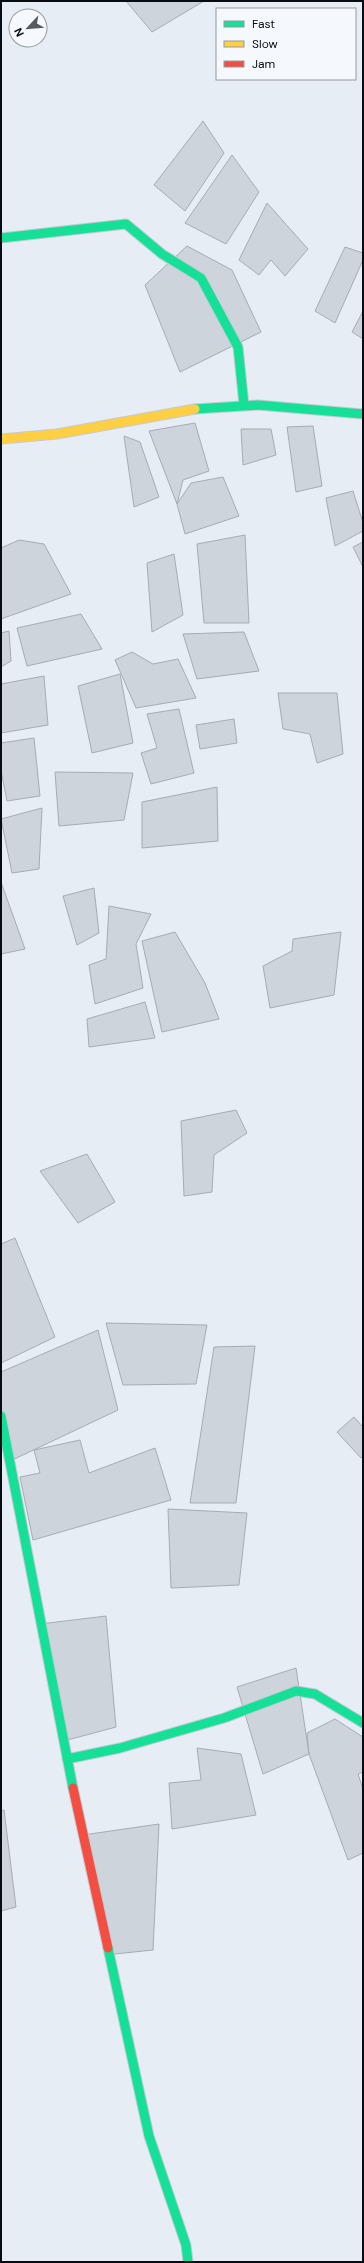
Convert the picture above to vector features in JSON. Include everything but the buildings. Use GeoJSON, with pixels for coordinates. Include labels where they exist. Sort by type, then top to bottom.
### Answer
{"type":"FeatureCollection","features":[{"type":"Feature","properties":{"kind":"street"},"geometry":{"type":"LineString","coordinates":[[1,238],[126,224],[162,254],[201,278],[238,347],[244,405]]}},
{"type":"Feature","properties":{"kind":"street"},"geometry":{"type":"LineString","coordinates":[[1,439],[36,438],[205,408],[244,405],[363,414]]}},
{"type":"Feature","properties":{"kind":"street"},"geometry":{"type":"LineString","coordinates":[[1,1416],[67,1759],[149,2136],[186,2246],[188,2262]]}},
{"type":"Feature","properties":{"kind":"street"},"geometry":{"type":"LineString","coordinates":[[67,1759],[120,1748],[224,1718],[296,1691],[315,1694],[363,1723]]}},
{"type":"Feature","properties":{"kind":"traffic: fast"},"geometry":{"type":"LineString","coordinates":[[1,238],[126,224],[162,254],[201,278],[238,347],[244,405]]}},
{"type":"Feature","properties":{"kind":"traffic: fast"},"geometry":{"type":"LineString","coordinates":[[195,409],[258,405],[363,414]]}},
{"type":"Feature","properties":{"kind":"traffic: fast"},"geometry":{"type":"LineString","coordinates":[[1,1416],[73,1788]]}},
{"type":"Feature","properties":{"kind":"traffic: fast"},"geometry":{"type":"LineString","coordinates":[[67,1759],[120,1748],[224,1718],[296,1691],[315,1694],[363,1723]]}},
{"type":"Feature","properties":{"kind":"traffic: fast"},"geometry":{"type":"LineString","coordinates":[[108,1948],[149,2136],[186,2245],[188,2262]]}},
{"type":"Feature","properties":{"kind":"traffic: slow"},"geometry":{"type":"LineString","coordinates":[[1,439],[57,434],[195,409]]}},
{"type":"Feature","properties":{"kind":"traffic: jam"},"geometry":{"type":"LineString","coordinates":[[73,1788],[108,1948]]}}]}
